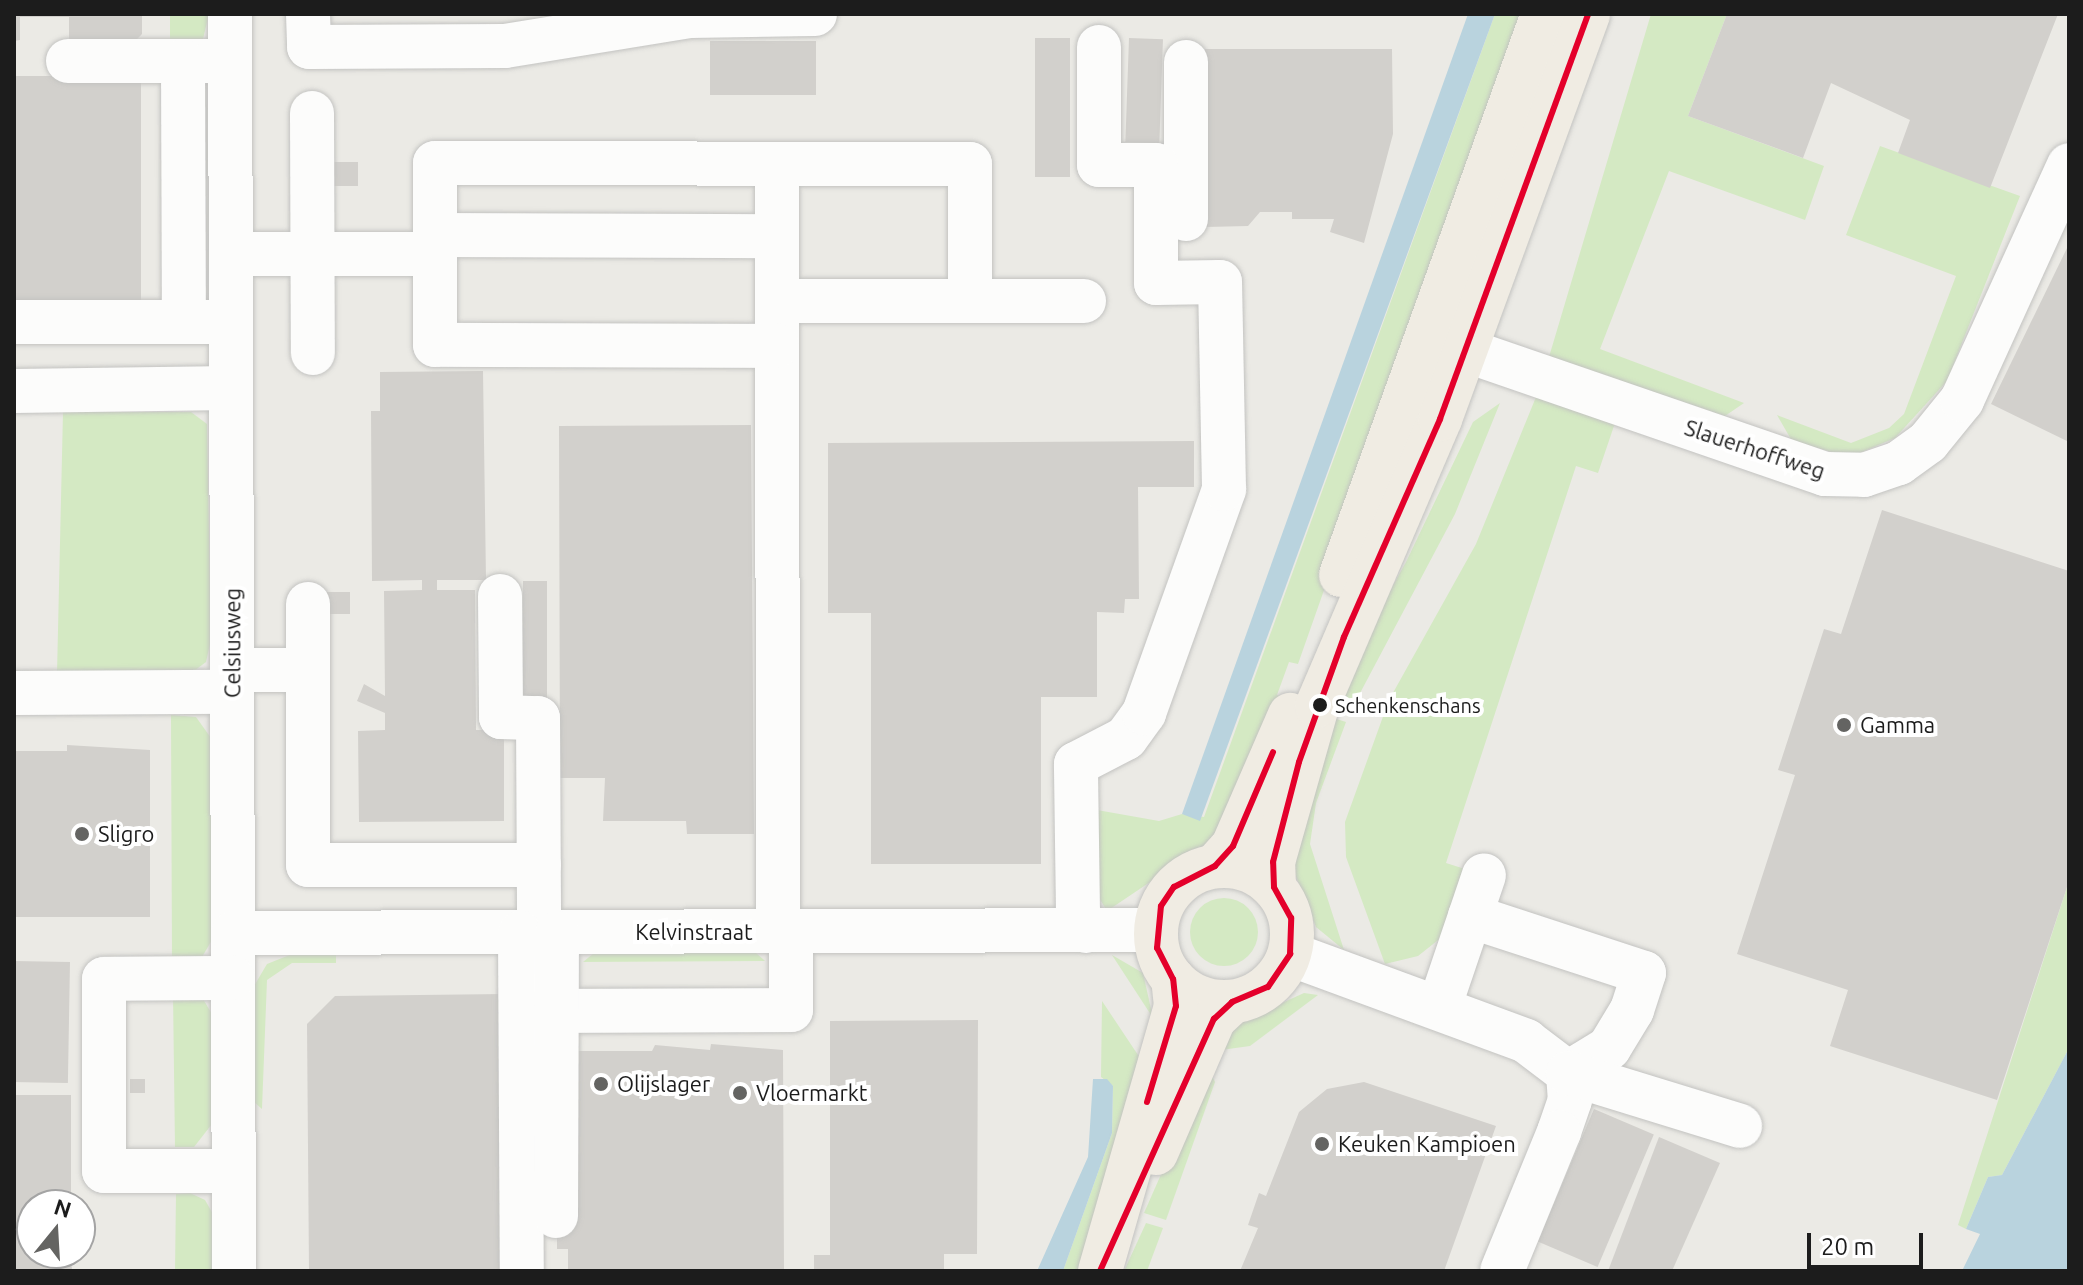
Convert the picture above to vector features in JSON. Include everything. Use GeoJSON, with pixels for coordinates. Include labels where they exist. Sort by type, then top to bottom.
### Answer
{"type":"FeatureCollection","features":[{"type":"Feature","properties":{"kind":"main road"},"geometry":{"type":"LineString","coordinates":[[1121,1214],[1156,1153],[1214,1019],[1232,1002],[1268,987],[1290,954],[1291,918],[1274,887],[1273,862],[1317,706],[1446,344],[1543,14]]}},
{"type":"Feature","properties":{"kind":"main road"},"geometry":{"type":"LineString","coordinates":[[1100,1271],[1121,1214],[1176,1006],[1173,979],[1155,930],[1174,887],[1215,866],[1233,846],[1588,14]]}},
{"type":"Feature","properties":{"kind":"main road"},"geometry":{"type":"LineString","coordinates":[[1215,866],[1247,869],[1274,887]]}},
{"type":"Feature","properties":{"kind":"main road"},"geometry":{"type":"LineString","coordinates":[[1173,979],[1199,998],[1232,1002]]}},
{"type":"Feature","properties":{"kind":"street","name":"Celsiusweg"},"geometry":{"type":"LineString","coordinates":[[230,14],[234,1271]]}},
{"type":"Feature","properties":{"kind":"street"},"geometry":{"type":"LineString","coordinates":[[308,14],[309,47],[324,47],[505,46],[690,16],[815,14]]}},
{"type":"Feature","properties":{"kind":"street"},"geometry":{"type":"LineString","coordinates":[[1086,931],[1078,913],[1076,764],[1126,738],[1144,713],[1224,489],[1220,282],[1156,283],[1156,165],[1099,165],[1099,47]]}},
{"type":"Feature","properties":{"kind":"street"},"geometry":{"type":"LineString","coordinates":[[68,61],[230,61]]}},
{"type":"Feature","properties":{"kind":"street"},"geometry":{"type":"LineString","coordinates":[[183,61],[184,322]]}},
{"type":"Feature","properties":{"kind":"street"},"geometry":{"type":"LineString","coordinates":[[1186,62],[1186,282]]}},
{"type":"Feature","properties":{"kind":"street"},"geometry":{"type":"LineString","coordinates":[[312,113],[313,353]]}},
{"type":"Feature","properties":{"kind":"street"},"geometry":{"type":"LineString","coordinates":[[777,346],[435,345],[435,163],[970,164],[970,301]]}},
{"type":"Feature","properties":{"kind":"street"},"geometry":{"type":"LineString","coordinates":[[556,1011],[791,1010],[784,932],[777,442],[777,164]]}},
{"type":"Feature","properties":{"kind":"street","name":"Slauerhoffweg"},"geometry":{"type":"LineString","coordinates":[[1446,344],[1825,474],[1864,475],[1899,463],[1928,442],[1962,400],[2069,165]]}},
{"type":"Feature","properties":{"kind":"street"},"geometry":{"type":"LineString","coordinates":[[231,254],[375,254],[435,245],[777,236]]}},
{"type":"Feature","properties":{"kind":"street"},"geometry":{"type":"LineString","coordinates":[[777,301],[1084,301]]}},
{"type":"Feature","properties":{"kind":"street"},"geometry":{"type":"LineString","coordinates":[[14,322],[231,322]]}},
{"type":"Feature","properties":{"kind":"street"},"geometry":{"type":"LineString","coordinates":[[14,391],[231,388]]}},
{"type":"Feature","properties":{"kind":"street"},"geometry":{"type":"LineString","coordinates":[[500,596],[501,717],[538,718],[539,933],[522,1271]]}},
{"type":"Feature","properties":{"kind":"street"},"geometry":{"type":"LineString","coordinates":[[308,604],[308,865],[539,865]]}},
{"type":"Feature","properties":{"kind":"street"},"geometry":{"type":"LineString","coordinates":[[14,693],[232,681],[308,670]]}},
{"type":"Feature","properties":{"kind":"street"},"geometry":{"type":"LineString","coordinates":[[1439,1008],[1484,875]]}},
{"type":"Feature","properties":{"kind":"street"},"geometry":{"type":"LineString","coordinates":[[1470,916],[1644,973],[1632,1010],[1609,1048],[1568,1073]]}},
{"type":"Feature","properties":{"kind":"street","name":"Kelvinstraat"},"geometry":{"type":"LineString","coordinates":[[233,933],[1155,930]]}},
{"type":"Feature","properties":{"kind":"street"},"geometry":{"type":"LineString","coordinates":[[539,933],[556,1011],[556,1216]]}},
{"type":"Feature","properties":{"kind":"street"},"geometry":{"type":"LineString","coordinates":[[1290,954],[1526,1041],[1568,1073],[1740,1126]]}},
{"type":"Feature","properties":{"kind":"street"},"geometry":{"type":"LineString","coordinates":[[233,978],[104,979],[104,1171],[234,1171]]}},
{"type":"Feature","properties":{"kind":"street"},"geometry":{"type":"LineString","coordinates":[[1502,1271],[1563,1122],[1568,1073]]}},
{"type":"Feature","properties":{"kind":"green space"},"geometry":{"type":"Polygon","coordinates":[[[170,14],[209,14],[203,39],[170,47],[170,14]]]}},
{"type":"Feature","properties":{"kind":"green space"},"geometry":{"type":"Polygon","coordinates":[[[1495,14],[1527,14],[1298,664],[1289,662],[1277,695],[1286,698],[1214,839],[1107,911],[1098,896],[1097,810],[1159,821],[1182,814],[1204,817],[1495,14]]]}},
{"type":"Feature","properties":{"kind":"green space"},"geometry":{"type":"Polygon","coordinates":[[[1651,14],[1727,14],[1688,116],[1824,166],[1805,220],[1669,171],[1600,349],[1744,403],[1725,416],[1549,357],[1651,14]]]}},
{"type":"Feature","properties":{"kind":"green space"},"geometry":{"type":"Polygon","coordinates":[[[1880,146],[2020,196],[1947,381],[1895,438],[1850,457],[1792,441],[1777,415],[1851,443],[1889,428],[1904,414],[1956,276],[1846,235],[1880,146]]]}},
{"type":"Feature","properties":{"kind":"green space"},"geometry":{"type":"Polygon","coordinates":[[[1536,397],[1615,423],[1598,473],[1576,466],[1446,863],[1468,870],[1442,937],[1418,956],[1385,964],[1346,857],[1345,822],[1389,700],[1476,544],[1536,397]]]}},
{"type":"Feature","properties":{"kind":"green space"},"geometry":{"type":"Polygon","coordinates":[[[1500,403],[1455,514],[1350,712],[1327,704],[1406,562],[1473,422],[1500,403]]]}},
{"type":"Feature","properties":{"kind":"green space"},"geometry":{"type":"Polygon","coordinates":[[[63,412],[191,412],[207,424],[211,640],[206,662],[194,671],[57,674],[63,412]]]}},
{"type":"Feature","properties":{"kind":"green space"},"geometry":{"type":"Polygon","coordinates":[[[171,715],[196,717],[211,738],[212,940],[202,957],[172,962],[171,715]]]}},
{"type":"Feature","properties":{"kind":"green space"},"geometry":{"type":"Polygon","coordinates":[[[1324,715],[1346,722],[1316,803],[1310,844],[1344,950],[1316,927],[1292,866],[1324,715]]]}},
{"type":"Feature","properties":{"kind":"green space"},"geometry":{"type":"Polygon","coordinates":[[[2069,881],[2069,1048],[2002,1175],[1988,1177],[1966,1229],[1958,1225],[2069,881]]]}},
{"type":"Feature","properties":{"kind":"green space"},"geometry":{"type":"Polygon","coordinates":[[[1224,898],[1248,908],[1258,932],[1248,956],[1224,966],[1200,956],[1190,932],[1200,908],[1224,898]]]}},
{"type":"Feature","properties":{"kind":"green space"},"geometry":{"type":"Polygon","coordinates":[[[594,953],[756,953],[765,961],[583,962],[594,953]]]}},
{"type":"Feature","properties":{"kind":"green space"},"geometry":{"type":"Polygon","coordinates":[[[292,954],[336,954],[336,963],[292,963],[267,980],[262,1109],[253,1101],[254,986],[267,964],[292,954]]]}},
{"type":"Feature","properties":{"kind":"green space"},"geometry":{"type":"Polygon","coordinates":[[[1112,955],[1143,973],[1153,1018],[1112,955]]]}},
{"type":"Feature","properties":{"kind":"green space"},"geometry":{"type":"Polygon","coordinates":[[[1304,993],[1318,995],[1250,1046],[1221,1050],[1227,1032],[1240,1022],[1304,993]]]}},
{"type":"Feature","properties":{"kind":"green space"},"geometry":{"type":"Polygon","coordinates":[[[173,994],[203,999],[212,1014],[212,1124],[194,1147],[175,1147],[173,994]]]}},
{"type":"Feature","properties":{"kind":"green space"},"geometry":{"type":"Polygon","coordinates":[[[1102,1001],[1146,1067],[1080,1271],[1063,1271],[1112,1133],[1113,1086],[1101,1077],[1102,1001]]]}},
{"type":"Feature","properties":{"kind":"green space"},"geometry":{"type":"Polygon","coordinates":[[[1208,1068],[1215,1082],[1166,1220],[1144,1213],[1208,1068]]]}},
{"type":"Feature","properties":{"kind":"green space"},"geometry":{"type":"Polygon","coordinates":[[[190,1193],[205,1200],[213,1214],[213,1271],[175,1271],[176,1194],[190,1193]]]}},
{"type":"Feature","properties":{"kind":"green space"},"geometry":{"type":"Polygon","coordinates":[[[1146,1223],[1163,1228],[1147,1271],[1124,1271],[1146,1223]]]}},
{"type":"Feature","properties":{"kind":"water"},"geometry":{"type":"Polygon","coordinates":[[[1468,14],[1495,14],[1200,821],[1182,814],[1468,14]]]}},
{"type":"Feature","properties":{"kind":"water"},"geometry":{"type":"Polygon","coordinates":[[[2069,1048],[2069,1271],[1962,1271],[1980,1234],[1966,1229],[1988,1177],[2002,1175],[2069,1048]]]}},
{"type":"Feature","properties":{"kind":"water"},"geometry":{"type":"Polygon","coordinates":[[[1093,1079],[1107,1079],[1113,1086],[1112,1133],[1063,1271],[1037,1271],[1088,1157],[1093,1079]]]}},
{"type":"Feature","properties":{"kind":"building"},"geometry":{"type":"Polygon","coordinates":[[[14,14],[142,14],[142,34],[135,41],[69,41],[69,17],[20,17],[20,40],[14,41],[14,14]]]}},
{"type":"Feature","properties":{"kind":"building"},"geometry":{"type":"Polygon","coordinates":[[[1727,14],[2058,14],[1990,188],[1898,153],[1910,120],[1831,83],[1803,158],[1688,116],[1727,14]]]}},
{"type":"Feature","properties":{"kind":"building"},"geometry":{"type":"Polygon","coordinates":[[[1035,38],[1070,38],[1070,177],[1035,177],[1035,38]]]}},
{"type":"Feature","properties":{"kind":"building"},"geometry":{"type":"Polygon","coordinates":[[[1129,38],[1163,39],[1159,143],[1125,142],[1129,38]]]}},
{"type":"Feature","properties":{"kind":"building"},"geometry":{"type":"Polygon","coordinates":[[[710,41],[816,41],[816,95],[710,95],[710,41]]]}},
{"type":"Feature","properties":{"kind":"building"},"geometry":{"type":"Polygon","coordinates":[[[1205,49],[1392,49],[1393,134],[1364,243],[1330,232],[1334,219],[1292,219],[1292,212],[1260,212],[1248,226],[1206,227],[1205,49]]]}},
{"type":"Feature","properties":{"kind":"building"},"geometry":{"type":"Polygon","coordinates":[[[14,76],[141,76],[141,309],[14,309],[14,76]]]}},
{"type":"Feature","properties":{"kind":"building"},"geometry":{"type":"Polygon","coordinates":[[[328,162],[358,162],[358,186],[328,186],[328,162]]]}},
{"type":"Feature","properties":{"kind":"building"},"geometry":{"type":"Polygon","coordinates":[[[2069,244],[2069,442],[1991,404],[2069,244]]]}},
{"type":"Feature","properties":{"kind":"building"},"geometry":{"type":"Polygon","coordinates":[[[483,371],[486,580],[437,580],[437,590],[475,590],[476,730],[504,730],[504,821],[359,822],[358,731],[385,730],[385,713],[357,701],[364,684],[385,696],[384,591],[422,590],[422,580],[372,581],[371,411],[380,411],[380,372],[483,371]]]}},
{"type":"Feature","properties":{"kind":"building"},"geometry":{"type":"Polygon","coordinates":[[[751,425],[754,834],[687,834],[686,821],[603,821],[605,778],[560,778],[559,426],[751,425]]]}},
{"type":"Feature","properties":{"kind":"building"},"geometry":{"type":"Polygon","coordinates":[[[1194,441],[1194,487],[1138,487],[1139,599],[1125,599],[1124,613],[1097,612],[1097,697],[1041,697],[1041,864],[871,864],[871,613],[828,613],[828,443],[1194,441]]]}},
{"type":"Feature","properties":{"kind":"building"},"geometry":{"type":"Polygon","coordinates":[[[1882,510],[2069,571],[2069,881],[1997,1100],[1830,1046],[1848,990],[1737,954],[1795,775],[1778,770],[1824,629],[1841,634],[1882,510]]]}},
{"type":"Feature","properties":{"kind":"building"},"geometry":{"type":"Polygon","coordinates":[[[523,581],[547,581],[547,699],[523,699],[523,581]]]}},
{"type":"Feature","properties":{"kind":"building"},"geometry":{"type":"Polygon","coordinates":[[[327,592],[350,592],[350,614],[327,614],[327,592]]]}},
{"type":"Feature","properties":{"kind":"building","name":"Sligro"},"geometry":{"type":"Polygon","coordinates":[[[67,745],[150,750],[150,917],[14,917],[14,751],[67,751],[67,745]]]}},
{"type":"Feature","properties":{"kind":"building"},"geometry":{"type":"Polygon","coordinates":[[[14,961],[70,962],[68,1083],[14,1082],[14,961]]]}},
{"type":"Feature","properties":{"kind":"building"},"geometry":{"type":"Polygon","coordinates":[[[504,994],[506,1271],[309,1271],[307,1024],[335,996],[504,994]]]}},
{"type":"Feature","properties":{"kind":"building"},"geometry":{"type":"Polygon","coordinates":[[[978,1020],[977,1254],[944,1254],[944,1271],[814,1271],[814,1255],[830,1255],[830,1021],[978,1020]]]}},
{"type":"Feature","properties":{"kind":"building"},"geometry":{"type":"Polygon","coordinates":[[[711,1044],[783,1050],[784,1271],[568,1271],[568,1249],[557,1249],[557,1227],[568,1051],[652,1051],[655,1045],[710,1050],[711,1044]]]}},
{"type":"Feature","properties":{"kind":"building"},"geometry":{"type":"Polygon","coordinates":[[[130,1079],[145,1079],[145,1093],[130,1093],[130,1079]]]}},
{"type":"Feature","properties":{"kind":"building"},"geometry":{"type":"Polygon","coordinates":[[[1364,1082],[1496,1126],[1444,1271],[1240,1271],[1258,1228],[1248,1225],[1259,1193],[1266,1196],[1299,1112],[1327,1089],[1364,1082]]]}},
{"type":"Feature","properties":{"kind":"building"},"geometry":{"type":"Polygon","coordinates":[[[14,1095],[71,1095],[71,1189],[16,1189],[16,1269],[72,1271],[14,1271],[14,1095]]]}},
{"type":"Feature","properties":{"kind":"building"},"geometry":{"type":"Polygon","coordinates":[[[1594,1109],[1654,1134],[1598,1267],[1538,1242],[1594,1109]]]}},
{"type":"Feature","properties":{"kind":"building"},"geometry":{"type":"Polygon","coordinates":[[[1659,1137],[1720,1163],[1672,1271],[1608,1271],[1659,1137]]]}},
{"type":"Feature","properties":{"kind":"transit line"},"geometry":{"type":"LineString","coordinates":[[1100,1271],[1214,1019],[1232,1002],[1268,987],[1290,954],[1291,918],[1274,887],[1273,862],[1299,762],[1344,637],[1440,419],[1588,14]]}},
{"type":"Feature","properties":{"kind":"transit line"},"geometry":{"type":"LineString","coordinates":[[1147,1102],[1176,1006],[1173,979],[1157,948],[1161,906],[1174,887],[1215,866],[1233,846],[1273,752]]}},
{"type":"Feature","properties":{"kind":"place","name":"Schenkenschans"},"geometry":{"type":"Point","coordinates":[1320,705]}},
{"type":"Feature","properties":{"kind":"place","name":"Gamma"},"geometry":{"type":"Point","coordinates":[1844,725]}},
{"type":"Feature","properties":{"kind":"place","name":"Sligro"},"geometry":{"type":"Point","coordinates":[82,834]}},
{"type":"Feature","properties":{"kind":"place","name":"Olijslager"},"geometry":{"type":"Point","coordinates":[601,1084]}},
{"type":"Feature","properties":{"kind":"place","name":"Vloermarkt"},"geometry":{"type":"Point","coordinates":[740,1093]}},
{"type":"Feature","properties":{"kind":"place","name":"Keuken Kampioen"},"geometry":{"type":"Point","coordinates":[1322,1144]}}]}
